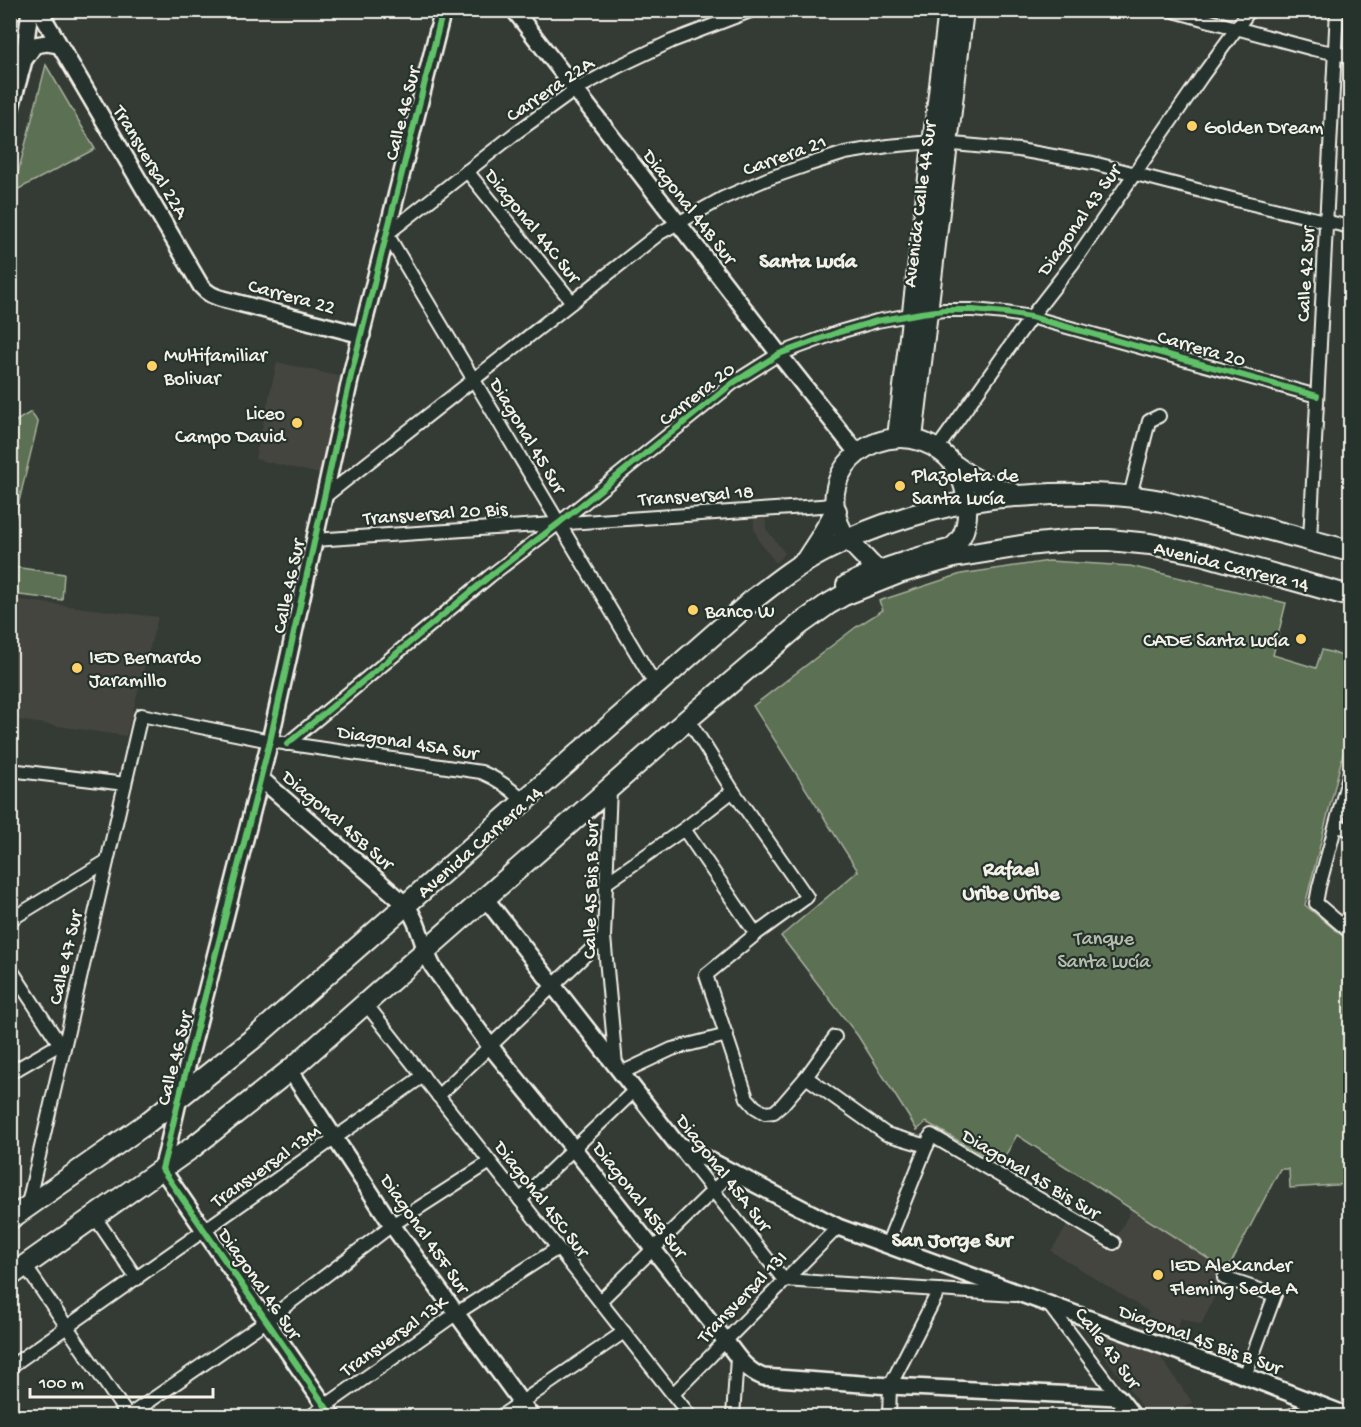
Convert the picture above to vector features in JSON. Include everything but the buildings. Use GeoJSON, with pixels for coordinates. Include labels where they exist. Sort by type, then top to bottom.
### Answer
{"type":"FeatureCollection","features":[{"type":"Feature","properties":{"kind":"main road","name":"Avenida Calle 44 Sur"},"geometry":{"type":"LineString","coordinates":[[905,438],[940,143],[948,10]]}},
{"type":"Feature","properties":{"kind":"main road","name":"Avenida Calle 44 Sur"},"geometry":{"type":"LineString","coordinates":[[940,143],[964,10]]}},
{"type":"Feature","properties":{"kind":"main road"},"geometry":{"type":"LineString","coordinates":[[882,574],[864,557],[842,529],[836,508],[835,493],[842,471],[858,454],[869,445],[883,439],[905,438],[930,444],[948,457],[955,466],[961,478],[967,502]]}},
{"type":"Feature","properties":{"kind":"main road"},"geometry":{"type":"LineString","coordinates":[[955,466],[967,476],[983,484],[1020,496]]}},
{"type":"Feature","properties":{"kind":"main road","name":"Avenida Carrera 14"},"geometry":{"type":"LineString","coordinates":[[19,1213],[147,1123],[274,1022],[405,904],[754,599],[803,563],[826,550],[886,525],[967,502],[1020,496],[1087,493],[1161,501],[1350,551]]}},
{"type":"Feature","properties":{"kind":"main road","name":"Avenida Carrera 14"},"geometry":{"type":"LineString","coordinates":[[18,1271],[162,1169],[290,1070],[610,787],[799,625],[827,605],[910,559],[954,546],[965,528],[967,502]]}},
{"type":"Feature","properties":{"kind":"main road"},"geometry":{"type":"LineString","coordinates":[[803,563],[820,539],[836,508]]}},
{"type":"Feature","properties":{"kind":"main road","name":"Avenida Carrera 14"},"geometry":{"type":"LineString","coordinates":[[882,574],[992,550],[1076,540],[1109,540],[1150,544],[1201,554],[1350,596]]}},
{"type":"Feature","properties":{"kind":"street"},"geometry":{"type":"LineString","coordinates":[[10,111],[23,64],[30,10]]}},
{"type":"Feature","properties":{"kind":"street","name":"Transversal 22A"},"geometry":{"type":"LineString","coordinates":[[39,10],[201,286],[212,295]]}},
{"type":"Feature","properties":{"kind":"street","name":"Calle 46 Sur"},"geometry":{"type":"LineString","coordinates":[[162,1169],[260,778],[278,742],[323,498],[443,10]]}},
{"type":"Feature","properties":{"kind":"street","name":"Diagonal 44B Sur"},"geometry":{"type":"LineString","coordinates":[[514,10],[858,454]]}},
{"type":"Feature","properties":{"kind":"street","name":"Carrera 22A"},"geometry":{"type":"LineString","coordinates":[[387,234],[575,90],[672,41],[753,10]]}},
{"type":"Feature","properties":{"kind":"street"},"geometry":{"type":"LineString","coordinates":[[1170,10],[1236,29],[1350,56]]}},
{"type":"Feature","properties":{"kind":"street","name":"Diagonal 43 Sur"},"geometry":{"type":"LineString","coordinates":[[937,449],[1031,317],[1073,263],[1250,10]]}},
{"type":"Feature","properties":{"kind":"street","name":"Calle 42 Sur"},"geometry":{"type":"LineString","coordinates":[[1310,540],[1337,10]]}},
{"type":"Feature","properties":{"kind":"street"},"geometry":{"type":"LineString","coordinates":[[23,64],[35,45],[47,42],[59,45]]}},
{"type":"Feature","properties":{"kind":"street","name":"Carrera 21"},"geometry":{"type":"LineString","coordinates":[[323,498],[660,233],[723,198],[767,179],[856,151],[888,146],[940,143],[992,146],[1053,155],[1350,227]]}},
{"type":"Feature","properties":{"kind":"street","name":"Diagonal 44C Sur"},"geometry":{"type":"LineString","coordinates":[[467,171],[572,303]]}},
{"type":"Feature","properties":{"kind":"street","name":"Diagonal 45 Sur"},"geometry":{"type":"LineString","coordinates":[[387,234],[656,686]]}},
{"type":"Feature","properties":{"kind":"street","name":"Carrera 22"},"geometry":{"type":"LineString","coordinates":[[212,295],[362,335]]}},
{"type":"Feature","properties":{"kind":"street","name":"Carrera 20"},"geometry":{"type":"LineString","coordinates":[[278,742],[559,523],[733,383],[779,354],[839,332],[877,321],[944,310],[1005,313],[1031,317],[1317,396]]}},
{"type":"Feature","properties":{"kind":"street"},"geometry":{"type":"LineString","coordinates":[[1130,496],[1149,421],[1159,416]]}},
{"type":"Feature","properties":{"kind":"street","name":"Transversal 18"},"geometry":{"type":"LineString","coordinates":[[559,523],[836,508]]}},
{"type":"Feature","properties":{"kind":"street","name":"Transversal 20 Bis"},"geometry":{"type":"LineString","coordinates":[[314,540],[559,523]]}},
{"type":"Feature","properties":{"kind":"street","name":"Calle 47 Sur"},"geometry":{"type":"LineString","coordinates":[[19,1213],[141,715],[278,742]]}},
{"type":"Feature","properties":{"kind":"street"},"geometry":{"type":"LineString","coordinates":[[688,719],[733,791],[807,897],[756,934],[706,975],[747,1098],[765,1113],[774,1112],[806,1077],[835,1037]]}},
{"type":"Feature","properties":{"kind":"street","name":"Diagonal 45A Sur"},"geometry":{"type":"LineString","coordinates":[[278,742],[481,772],[496,778],[524,802]]}},
{"type":"Feature","properties":{"kind":"street"},"geometry":{"type":"LineString","coordinates":[[11,771],[125,784]]}},
{"type":"Feature","properties":{"kind":"street"},"geometry":{"type":"LineString","coordinates":[[1350,772],[1316,903],[1350,932]]}},
{"type":"Feature","properties":{"kind":"street","name":"Diagonal 45B Sur"},"geometry":{"type":"LineString","coordinates":[[260,778],[405,904],[412,914],[437,975],[490,1046],[574,1149],[737,1358],[751,1371],[763,1377],[890,1386],[1118,1397]]}},
{"type":"Feature","properties":{"kind":"street","name":"Calle 45 Bis B Sur"},"geometry":{"type":"LineString","coordinates":[[610,787],[604,937],[619,1069]]}},
{"type":"Feature","properties":{"kind":"street"},"geometry":{"type":"LineString","coordinates":[[606,883],[684,829],[733,791]]}},
{"type":"Feature","properties":{"kind":"street"},"geometry":{"type":"LineString","coordinates":[[1336,825],[1350,830]]}},
{"type":"Feature","properties":{"kind":"street"},"geometry":{"type":"LineString","coordinates":[[684,829],[756,934]]}},
{"type":"Feature","properties":{"kind":"street"},"geometry":{"type":"LineString","coordinates":[[10,920],[107,861]]}},
{"type":"Feature","properties":{"kind":"street","name":"Diagonal 45A Sur"},"geometry":{"type":"LineString","coordinates":[[485,898],[784,1280]]}},
{"type":"Feature","properties":{"kind":"street"},"geometry":{"type":"LineString","coordinates":[[438,1096],[604,937]]}},
{"type":"Feature","properties":{"kind":"street"},"geometry":{"type":"LineString","coordinates":[[10,968],[61,1046],[10,1072]]}},
{"type":"Feature","properties":{"kind":"street","name":"Diagonal 45C Sur"},"geometry":{"type":"LineString","coordinates":[[366,1004],[673,1394],[685,1415]]}},
{"type":"Feature","properties":{"kind":"street"},"geometry":{"type":"LineString","coordinates":[[619,1069],[672,1049],[727,1035]]}},
{"type":"Feature","properties":{"kind":"street","name":"Diagonal 45F Sur"},"geometry":{"type":"LineString","coordinates":[[290,1070],[392,1225],[531,1416]]}},
{"type":"Feature","properties":{"kind":"street","name":"Transversal 13M"},"geometry":{"type":"LineString","coordinates":[[10,1367],[205,1232],[423,1076]]}},
{"type":"Feature","properties":{"kind":"street","name":"Diagonal 45 Bis Sur"},"geometry":{"type":"LineString","coordinates":[[806,1077],[886,1134],[929,1141],[1114,1243]]}},
{"type":"Feature","properties":{"kind":"street"},"geometry":{"type":"LineString","coordinates":[[520,1200],[635,1090]]}},
{"type":"Feature","properties":{"kind":"street"},"geometry":{"type":"LineString","coordinates":[[887,1245],[929,1141]]}},
{"type":"Feature","properties":{"kind":"street","name":"Diagonal 45 Bis B Sur"},"geometry":{"type":"LineString","coordinates":[[676,1143],[838,1227],[1319,1405],[1348,1412]]}},
{"type":"Feature","properties":{"kind":"street"},"geometry":{"type":"LineString","coordinates":[[18,1271],[67,1328],[128,1416],[266,1321],[392,1225],[490,1162]]}},
{"type":"Feature","properties":{"kind":"street","name":"Diagonal 46 Sur"},"geometry":{"type":"LineString","coordinates":[[162,1169],[329,1411]]}},
{"type":"Feature","properties":{"kind":"street"},"geometry":{"type":"LineString","coordinates":[[600,1301],[732,1172]]}},
{"type":"Feature","properties":{"kind":"street"},"geometry":{"type":"LineString","coordinates":[[101,1226],[137,1279]]}},
{"type":"Feature","properties":{"kind":"street","name":"Transversal 13I"},"geometry":{"type":"LineString","coordinates":[[673,1394],[838,1227]]}},
{"type":"Feature","properties":{"kind":"street","name":"Transversal 13K"},"geometry":{"type":"LineString","coordinates":[[311,1416],[329,1411],[457,1313],[558,1248]]}},
{"type":"Feature","properties":{"kind":"street"},"geometry":{"type":"LineString","coordinates":[[1224,1278],[1275,1295],[1245,1376]]}},
{"type":"Feature","properties":{"kind":"street"},"geometry":{"type":"LineString","coordinates":[[784,1280],[1025,1296]]}},
{"type":"Feature","properties":{"kind":"street"},"geometry":{"type":"LineString","coordinates":[[889,1416],[890,1386],[939,1290]]}},
{"type":"Feature","properties":{"kind":"street","name":"Calle 43 Sur"},"geometry":{"type":"LineString","coordinates":[[1049,1305],[1133,1416]]}},
{"type":"Feature","properties":{"kind":"street"},"geometry":{"type":"LineString","coordinates":[[501,1416],[624,1332]]}},
{"type":"Feature","properties":{"kind":"street"},"geometry":{"type":"LineString","coordinates":[[733,1416],[737,1358]]}},
{"type":"Feature","properties":{"kind":"street"},"geometry":{"type":"LineString","coordinates":[[1290,1416],[1319,1405]]}},
{"type":"Feature","properties":{"kind":"shaded area","name":"Liceo Campo David"},"geometry":{"type":"Polygon","coordinates":[[[277,362],[342,377],[320,474],[255,459],[277,362]]]}},
{"type":"Feature","properties":{"kind":"shaded area"},"geometry":{"type":"Polygon","coordinates":[[[765,515],[766,529],[785,553],[776,563],[759,541],[754,528],[754,516],[765,515]]]}},
{"type":"Feature","properties":{"kind":"shaded area","name":"IED Bernardo Jaramillo"},"geometry":{"type":"Polygon","coordinates":[[[11,599],[158,617],[126,736],[11,719],[11,599]]]}},
{"type":"Feature","properties":{"kind":"shaded area","name":"IED Alexander Fleming Sede A"},"geometry":{"type":"Polygon","coordinates":[[[1132,1208],[1227,1271],[1201,1325],[1181,1318],[1172,1344],[1138,1329],[1149,1312],[1051,1251],[1067,1226],[1110,1250],[1132,1208]]]}},
{"type":"Feature","properties":{"kind":"shaded area"},"geometry":{"type":"Polygon","coordinates":[[[1085,1330],[1158,1354],[1192,1402],[1172,1416],[1149,1416],[1085,1330]]]}},
{"type":"Feature","properties":{"kind":"green space"},"geometry":{"type":"Polygon","coordinates":[[[46,65],[95,149],[13,192],[46,65]]]}},
{"type":"Feature","properties":{"kind":"green space"},"geometry":{"type":"Polygon","coordinates":[[[31,412],[38,423],[13,526],[11,546],[11,424],[31,412]]]}},
{"type":"Feature","properties":{"kind":"green space","name":"Tanque Santa Lucía"},"geometry":{"type":"Polygon","coordinates":[[[1049,561],[1130,566],[1286,603],[1273,655],[1316,668],[1322,650],[1344,657],[1350,646],[1350,726],[1305,905],[1350,942],[1350,1184],[1290,1188],[1289,1169],[1280,1169],[1227,1271],[1017,1135],[1000,1165],[926,1122],[917,1130],[858,1036],[781,936],[858,871],[753,706],[856,627],[883,610],[879,601],[961,574],[1049,561]]]}},
{"type":"Feature","properties":{"kind":"green space"},"geometry":{"type":"Polygon","coordinates":[[[13,567],[64,574],[62,600],[11,594],[13,567]]]}},
{"type":"Feature","properties":{"kind":"cycle path"},"geometry":{"type":"LineString","coordinates":[[332,1416],[162,1169],[270,741],[352,371],[443,10]]}},
{"type":"Feature","properties":{"kind":"cycle path"},"geometry":{"type":"LineString","coordinates":[[287,744],[490,576],[733,383],[779,354],[839,332],[877,321],[944,310],[1005,313],[1031,317],[1317,396]]}},
{"type":"Feature","properties":{"kind":"place","name":"Golden Dream"},"geometry":{"type":"Point","coordinates":[1192,126]}},
{"type":"Feature","properties":{"kind":"place","name":"Multifamiliar Bolivar"},"geometry":{"type":"Point","coordinates":[152,366]}},
{"type":"Feature","properties":{"kind":"place","name":"Liceo Campo David"},"geometry":{"type":"Point","coordinates":[297,423]}},
{"type":"Feature","properties":{"kind":"place","name":"Plazoleta de Santa Lucía"},"geometry":{"type":"Point","coordinates":[900,486]}},
{"type":"Feature","properties":{"kind":"place","name":"Banco W"},"geometry":{"type":"Point","coordinates":[693,610]}},
{"type":"Feature","properties":{"kind":"place","name":"CADE Santa Lucía"},"geometry":{"type":"Point","coordinates":[1301,639]}},
{"type":"Feature","properties":{"kind":"place","name":"IED Bernardo Jaramillo"},"geometry":{"type":"Point","coordinates":[77,668]}},
{"type":"Feature","properties":{"kind":"place","name":"IED Alexander Fleming Sede A"},"geometry":{"type":"Point","coordinates":[1158,1275]}},
{"type":"Feature","properties":{"kind":"district","name":"Santa Lucía"},"geometry":{"type":"Point","coordinates":[808,260]}},
{"type":"Feature","properties":{"kind":"district","name":"Rafael Uribe Uribe"},"geometry":{"type":"Point","coordinates":[1011,880]}},
{"type":"Feature","properties":{"kind":"district","name":"San Jorge Sur"},"geometry":{"type":"Point","coordinates":[952,1239]}}]}
